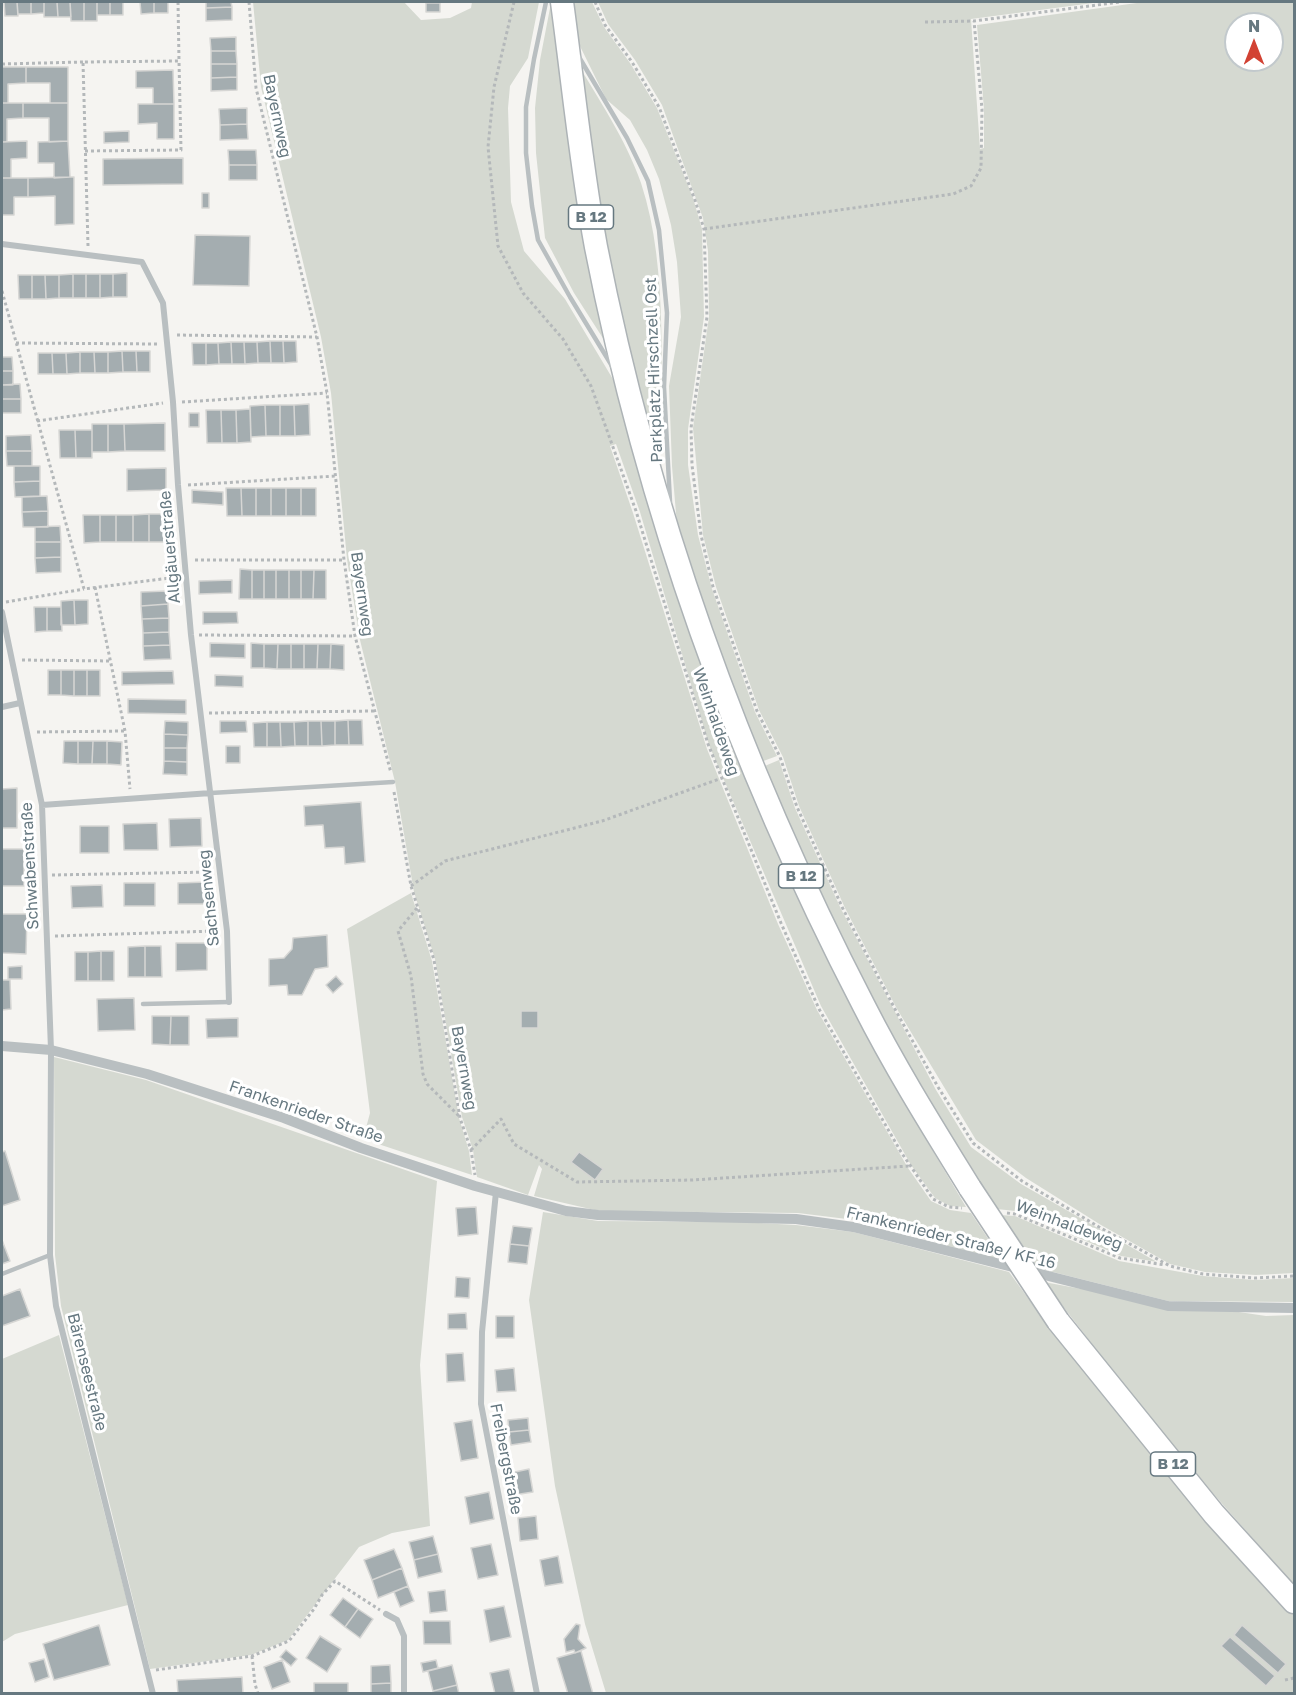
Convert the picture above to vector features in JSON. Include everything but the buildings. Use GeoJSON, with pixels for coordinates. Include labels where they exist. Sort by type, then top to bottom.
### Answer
{"type":"FeatureCollection","features":[{"type":"Feature","properties":{"kind":"main road","name":"B 12"},"geometry":{"type":"LineString","coordinates":[[562,2],[596,246],[631,396],[672,547],[711,664],[752,768],[818,913],[864,1007],[970,1198],[1058,1321],[1214,1514],[1294,1602]]}},
{"type":"Feature","properties":{"kind":"street","name":"Allgäuerstraße"},"geometry":{"type":"LineString","coordinates":[[2,244],[142,262],[163,303],[191,635],[211,793]]}},
{"type":"Feature","properties":{"kind":"street","name":"Schwabenstraße"},"geometry":{"type":"LineString","coordinates":[[2,612],[42,805],[51,1050]]}},
{"type":"Feature","properties":{"kind":"street"},"geometry":{"type":"LineString","coordinates":[[2,706],[20,703]]}},
{"type":"Feature","properties":{"kind":"street"},"geometry":{"type":"LineString","coordinates":[[42,805],[211,793]]}},
{"type":"Feature","properties":{"kind":"street","name":"Sachsenweg"},"geometry":{"type":"LineString","coordinates":[[211,793],[227,930],[229,1002]]}},
{"type":"Feature","properties":{"kind":"street","name":"Frankenrieder Straße"},"geometry":{"type":"LineString","coordinates":[[2,1046],[51,1050],[147,1074],[284,1118],[361,1148],[475,1186],[566,1211],[598,1215]]}},
{"type":"Feature","properties":{"kind":"street","name":"Bärenseestraße"},"geometry":{"type":"LineString","coordinates":[[51,1050],[50,1255],[56,1306],[153,1694]]}},
{"type":"Feature","properties":{"kind":"street","name":"Freibergstraße"},"geometry":{"type":"LineString","coordinates":[[496,1192],[482,1332],[481,1404],[537,1694]]}},
{"type":"Feature","properties":{"kind":"street","name":"Frankenrieder Straße/ KF 16"},"geometry":{"type":"LineString","coordinates":[[598,1215],[796,1219],[853,1227],[1168,1306],[1294,1308]]}},
{"type":"Feature","properties":{"kind":"street"},"geometry":{"type":"LineString","coordinates":[[386,1614],[397,1620],[404,1636],[404,1694]]}},
{"type":"Feature","properties":{"kind":"lane"},"geometry":{"type":"LineString","coordinates":[[546,2],[526,107],[526,153],[538,240],[613,368]]}},
{"type":"Feature","properties":{"kind":"lane","name":"Parkplatz Hirschzell Ost"},"geometry":{"type":"LineString","coordinates":[[566,35],[627,138],[648,181],[659,230],[667,314],[664,387],[672,547]]}},
{"type":"Feature","properties":{"kind":"lane"},"geometry":{"type":"LineString","coordinates":[[619,377],[631,396]]}},
{"type":"Feature","properties":{"kind":"lane"},"geometry":{"type":"LineString","coordinates":[[211,793],[393,782]]}},
{"type":"Feature","properties":{"kind":"lane"},"geometry":{"type":"LineString","coordinates":[[143,1004],[229,1002]]}},
{"type":"Feature","properties":{"kind":"lane"},"geometry":{"type":"LineString","coordinates":[[2,1274],[50,1255]]}},
{"type":"Feature","properties":{"kind":"path"},"geometry":{"type":"LineString","coordinates":[[85,151],[181,150],[178,2]]}},
{"type":"Feature","properties":{"kind":"path","name":"Bayernweg"},"geometry":{"type":"LineString","coordinates":[[249,2],[256,88],[317,337],[327,393],[344,560],[355,636],[393,782],[411,886],[434,960],[460,1118],[471,1150],[475,1171],[475,1186]]}},
{"type":"Feature","properties":{"kind":"path","name":"Weinhaldeweg"},"geometry":{"type":"LineString","coordinates":[[514,2],[494,87],[488,147],[498,246],[523,293],[563,339],[591,386],[636,511],[708,744],[781,923],[819,1009],[909,1166],[933,1199],[949,1207],[970,1198]]}},
{"type":"Feature","properties":{"kind":"path"},"geometry":{"type":"LineString","coordinates":[[595,2],[606,25],[659,107],[704,229],[707,317],[691,428],[692,465],[701,535],[713,587],[753,700],[780,757],[797,807],[843,909],[938,1087],[973,1143],[1022,1181],[1170,1266],[1203,1274],[1255,1278],[1294,1276]]}},
{"type":"Feature","properties":{"kind":"path"},"geometry":{"type":"LineString","coordinates":[[925,22],[974,21],[1120,2]]}},
{"type":"Feature","properties":{"kind":"path"},"geometry":{"type":"LineString","coordinates":[[704,229],[953,194],[971,186],[981,168],[982,144],[982,109],[974,21]]}},
{"type":"Feature","properties":{"kind":"path"},"geometry":{"type":"LineString","coordinates":[[2,64],[179,61]]}},
{"type":"Feature","properties":{"kind":"path"},"geometry":{"type":"LineString","coordinates":[[83,62],[89,254]]}},
{"type":"Feature","properties":{"kind":"path"},"geometry":{"type":"LineString","coordinates":[[2,291],[84,589]]}},
{"type":"Feature","properties":{"kind":"path"},"geometry":{"type":"LineString","coordinates":[[166,335],[317,337]]}},
{"type":"Feature","properties":{"kind":"path"},"geometry":{"type":"LineString","coordinates":[[16,344],[167,344]]}},
{"type":"Feature","properties":{"kind":"path"},"geometry":{"type":"LineString","coordinates":[[178,485],[336,476]]}},
{"type":"Feature","properties":{"kind":"path"},"geometry":{"type":"LineString","coordinates":[[184,561],[344,560]]}},
{"type":"Feature","properties":{"kind":"path"},"geometry":{"type":"LineString","coordinates":[[2,603],[95,587],[186,576]]}},
{"type":"Feature","properties":{"kind":"path"},"geometry":{"type":"LineString","coordinates":[[95,587],[126,731],[131,799]]}},
{"type":"Feature","properties":{"kind":"path"},"geometry":{"type":"LineString","coordinates":[[191,635],[355,636]]}},
{"type":"Feature","properties":{"kind":"path"},"geometry":{"type":"LineString","coordinates":[[12,660],[112,661]]}},
{"type":"Feature","properties":{"kind":"path"},"geometry":{"type":"LineString","coordinates":[[201,713],[374,711]]}},
{"type":"Feature","properties":{"kind":"path"},"geometry":{"type":"LineString","coordinates":[[27,733],[126,731]]}},
{"type":"Feature","properties":{"kind":"path"},"geometry":{"type":"LineString","coordinates":[[774,759],[780,757]]}},
{"type":"Feature","properties":{"kind":"path"},"geometry":{"type":"LineString","coordinates":[[411,886],[445,861],[602,821],[736,773]]}},
{"type":"Feature","properties":{"kind":"path"},"geometry":{"type":"LineString","coordinates":[[45,875],[220,872]]}},
{"type":"Feature","properties":{"kind":"path"},"geometry":{"type":"LineString","coordinates":[[417,908],[398,931],[411,976],[423,1074],[426,1084],[460,1118]]}},
{"type":"Feature","properties":{"kind":"path"},"geometry":{"type":"LineString","coordinates":[[47,936],[227,930]]}},
{"type":"Feature","properties":{"kind":"path"},"geometry":{"type":"LineString","coordinates":[[471,1150],[501,1119],[514,1144],[577,1182],[693,1180],[909,1166]]}},
{"type":"Feature","properties":{"kind":"path","name":"Weinhaldeweg"},"geometry":{"type":"LineString","coordinates":[[1004,1213],[1014,1214],[1120,1258],[1170,1266]]}},
{"type":"Feature","properties":{"kind":"path"},"geometry":{"type":"LineString","coordinates":[[147,1671],[252,1656],[289,1641],[335,1581],[386,1614]]}},
{"type":"Feature","properties":{"kind":"path"},"geometry":{"type":"LineString","coordinates":[[252,1656],[258,1694]]}},
{"type":"Feature","properties":{"kind":"path"},"geometry":{"type":"LineString","coordinates":[[1285,1680],[1294,1678]]}},
{"type":"Feature","properties":{"kind":"shaded area"},"geometry":{"type":"Polygon","coordinates":[[[253,2],[404,2],[421,20],[450,18],[471,8],[472,2],[539,2],[528,58],[510,86],[508,108],[511,202],[524,251],[565,299],[623,396],[670,571],[727,738],[789,875],[856,1011],[904,1102],[966,1207],[950,1206],[935,1198],[911,1165],[821,1006],[709,745],[640,512],[616,444],[610,446],[707,749],[778,924],[817,1010],[908,1168],[931,1201],[950,1210],[971,1213],[1003,1261],[855,1220],[798,1213],[599,1211],[534,1196],[542,1169],[539,1165],[528,1195],[477,1177],[473,1150],[462,1117],[435,959],[414,892],[395,782],[360,640],[347,559],[331,393],[321,337],[261,87],[253,2]]]}},
{"type":"Feature","properties":{"kind":"shaded area"},"geometry":{"type":"Polygon","coordinates":[[[569,2],[592,2],[604,27],[630,63],[657,108],[693,198],[702,229],[704,317],[688,429],[688,465],[698,535],[712,589],[755,712],[777,756],[758,763],[718,662],[677,525],[669,386],[681,317],[677,262],[671,225],[659,179],[647,150],[630,120],[606,99],[575,36],[569,2]]]}},
{"type":"Feature","properties":{"kind":"shaded area"},"geometry":{"type":"Polygon","coordinates":[[[598,2],[1101,2],[971,19],[980,149],[984,148],[984,109],[977,25],[1144,2],[1294,2],[1294,1273],[1256,1275],[1205,1272],[1170,1264],[1101,1225],[1026,1178],[976,1140],[897,1009],[845,908],[799,806],[783,757],[759,710],[716,587],[703,535],[693,428],[709,317],[708,251],[703,218],[662,105],[635,60],[608,24],[598,2]]]}},
{"type":"Feature","properties":{"kind":"shaded area"},"geometry":{"type":"Polygon","coordinates":[[[551,3],[606,343],[574,293],[545,238],[536,153],[535,108],[540,60],[551,3]]]}},
{"type":"Feature","properties":{"kind":"shaded area"},"geometry":{"type":"Polygon","coordinates":[[[575,59],[628,151],[641,183],[650,217],[660,291],[662,368],[660,478],[622,329],[575,59]]]}},
{"type":"Feature","properties":{"kind":"shaded area"},"geometry":{"type":"Polygon","coordinates":[[[779,760],[795,808],[841,909],[936,1090],[971,1147],[1021,1184],[1157,1262],[1121,1256],[1015,1211],[997,1209],[977,1182],[873,1005],[760,768],[779,760]]]}},
{"type":"Feature","properties":{"kind":"shaded area"},"geometry":{"type":"Polygon","coordinates":[[[411,893],[432,961],[459,1118],[469,1151],[472,1175],[363,1139],[370,1113],[347,929],[411,893]]]}},
{"type":"Feature","properties":{"kind":"shaded area"},"geometry":{"type":"Polygon","coordinates":[[[54,1057],[146,1080],[437,1181],[420,1365],[430,1526],[392,1533],[359,1547],[288,1640],[251,1655],[150,1669],[61,1306],[55,1255],[54,1057]]]}},
{"type":"Feature","properties":{"kind":"shaded area"},"geometry":{"type":"Polygon","coordinates":[[[543,1212],[598,1221],[740,1222],[796,1225],[853,1232],[1009,1272],[1049,1327],[1208,1521],[1294,1614],[1294,1693],[606,1693],[585,1624],[555,1486],[529,1300],[543,1212]]]}},
{"type":"Feature","properties":{"kind":"shaded area"},"geometry":{"type":"Polygon","coordinates":[[[1000,1215],[1015,1216],[1119,1261],[1203,1276],[1255,1280],[1294,1278],[1294,1302],[1168,1301],[1037,1268],[1000,1215]]]}},
{"type":"Feature","properties":{"kind":"shaded area"},"geometry":{"type":"Polygon","coordinates":[[[1044,1282],[1266,1316],[1294,1315],[1294,1585],[1172,1447],[1044,1282]]]}},
{"type":"Feature","properties":{"kind":"shaded area"},"geometry":{"type":"Polygon","coordinates":[[[59,1335],[128,1605],[15,1634],[2,1642],[2,1359],[59,1335]]]}}]}
